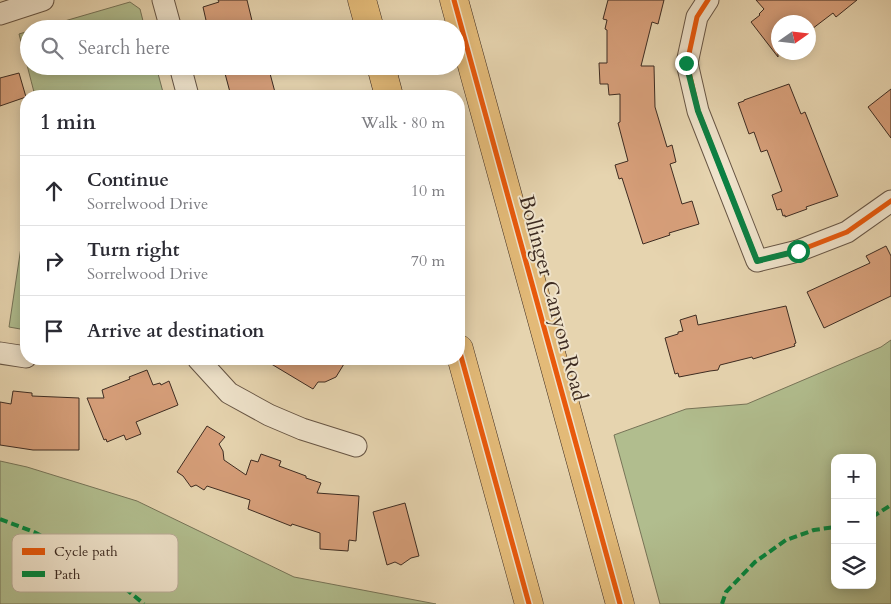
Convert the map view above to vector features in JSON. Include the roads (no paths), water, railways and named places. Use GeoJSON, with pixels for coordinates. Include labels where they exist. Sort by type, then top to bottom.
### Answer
{"type":"FeatureCollection","features":[{"type":"Feature","properties":{"kind":"main road"},"geometry":{"type":"LineString","coordinates":[[362,0],[368,20]]}},
{"type":"Feature","properties":{"kind":"main road","name":"Bollinger Canyon Road"},"geometry":{"type":"LineString","coordinates":[[454,0],[459,20]]}},
{"type":"Feature","properties":{"kind":"main road","name":"Bollinger Canyon Road"},"geometry":{"type":"LineString","coordinates":[[465,40],[620,604]]}},
{"type":"Feature","properties":{"kind":"main road"},"geometry":{"type":"LineString","coordinates":[[383,75],[387,90]]}},
{"type":"Feature","properties":{"kind":"main road"},"geometry":{"type":"LineString","coordinates":[[463,365],[530,604]]}},
{"type":"Feature","properties":{"kind":"street"},"geometry":{"type":"LineString","coordinates":[[0,14],[43,0]]}},
{"type":"Feature","properties":{"kind":"street"},"geometry":{"type":"LineString","coordinates":[[163,0],[169,20]]}},
{"type":"Feature","properties":{"kind":"street"},"geometry":{"type":"LineString","coordinates":[[708,0],[697,17],[686,63],[698,111],[757,261],[798,251],[847,232],[891,201]]}},
{"type":"Feature","properties":{"kind":"street"},"geometry":{"type":"LineString","coordinates":[[182,75],[186,90]]}},
{"type":"Feature","properties":{"kind":"street"},"geometry":{"type":"LineString","coordinates":[[0,353],[20,356]]}},
{"type":"Feature","properties":{"kind":"street"},"geometry":{"type":"LineString","coordinates":[[203,365],[229,393],[269,415],[302,429],[356,446]]}}]}
